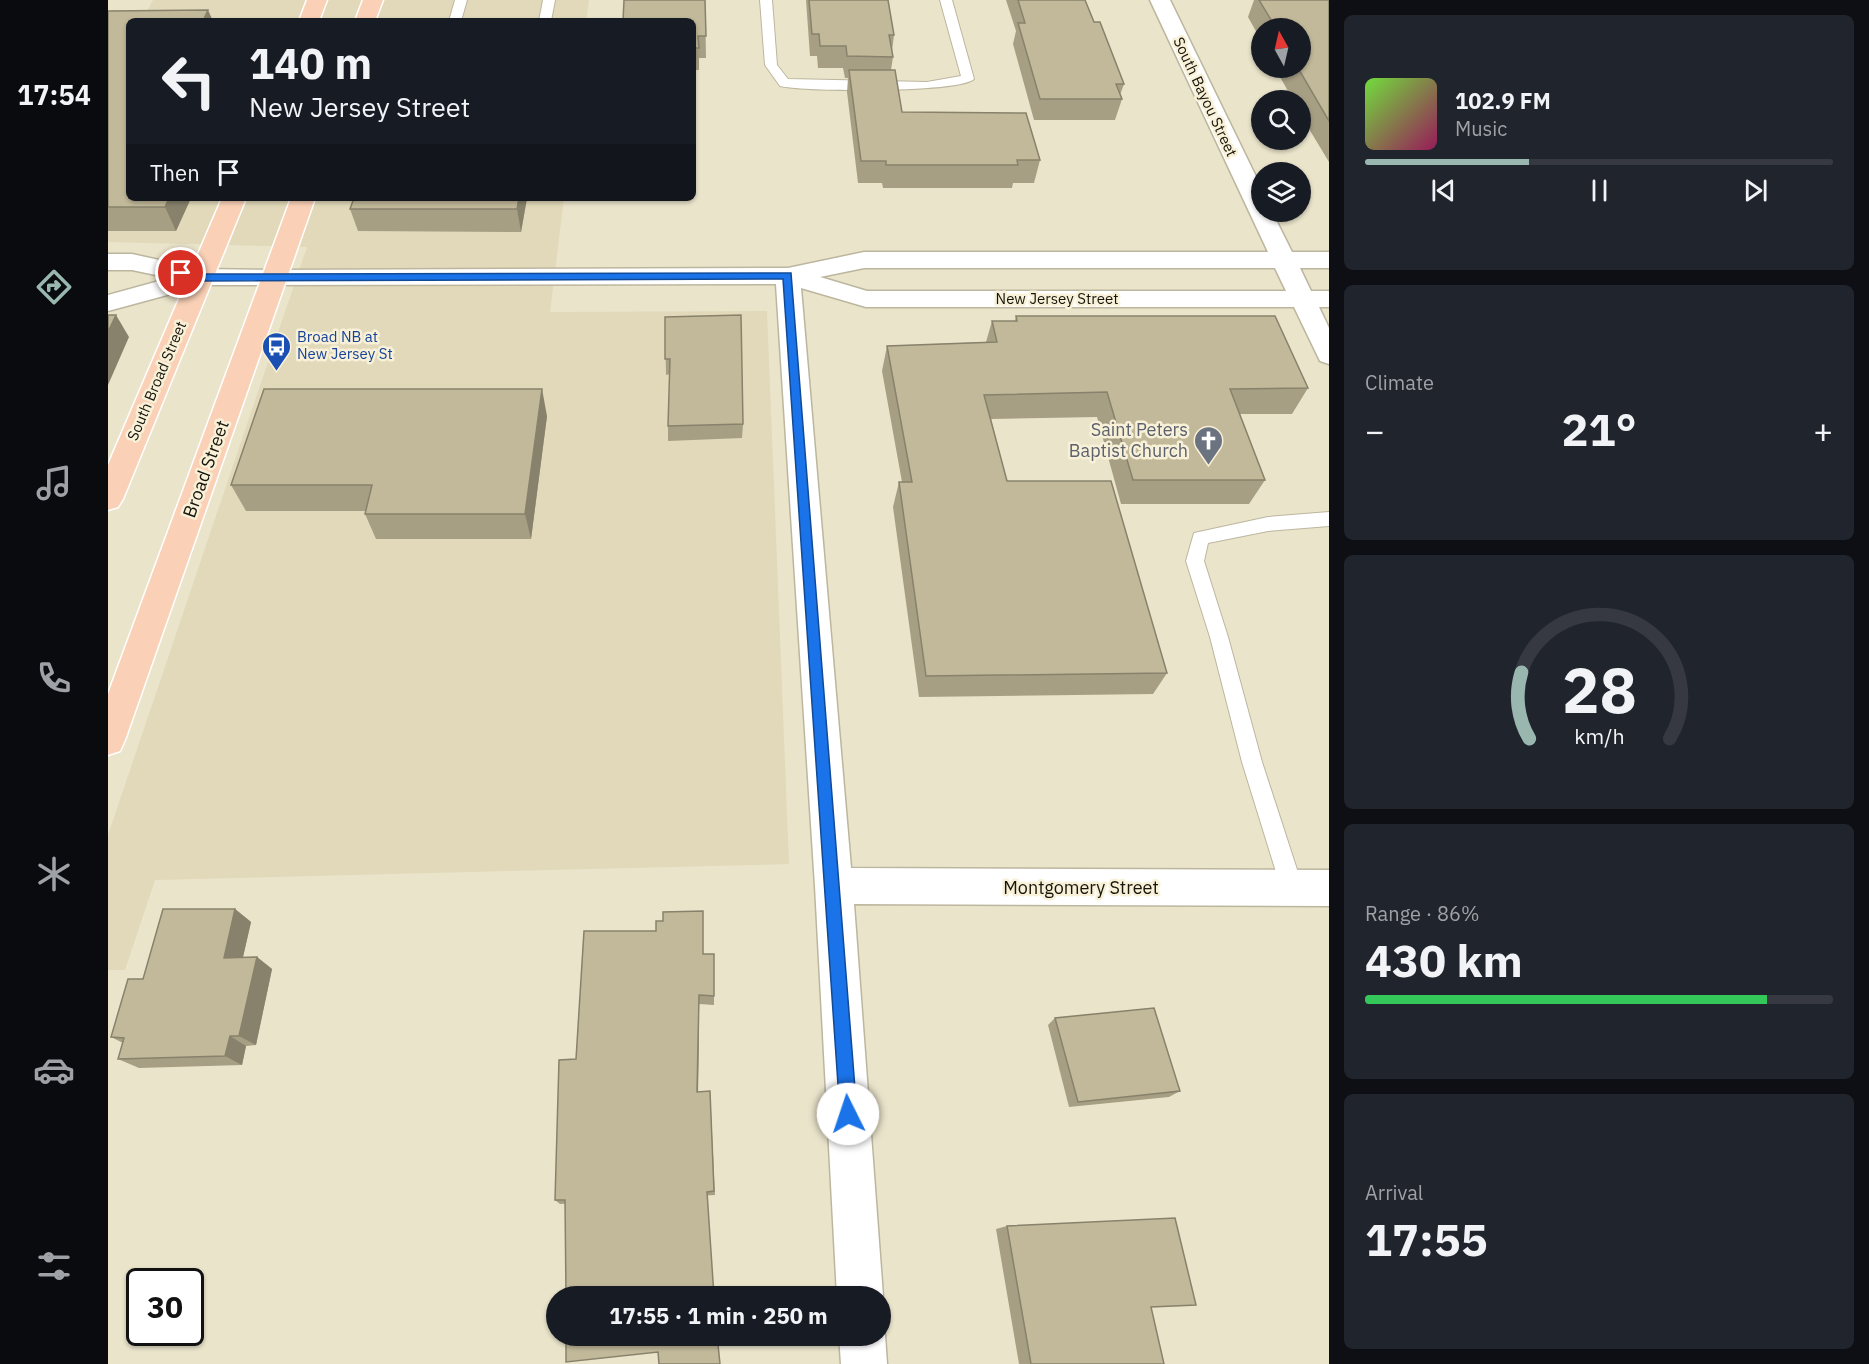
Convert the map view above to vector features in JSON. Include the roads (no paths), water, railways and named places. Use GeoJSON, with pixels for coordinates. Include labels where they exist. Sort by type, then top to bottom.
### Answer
{"type":"FeatureCollection","features":[{"type":"Feature","properties":{"kind":"main road"},"geometry":{"type":"LineString","coordinates":[[310,18],[317,0]]}},
{"type":"Feature","properties":{"kind":"main road"},"geometry":{"type":"LineString","coordinates":[[366,18],[373,0]]}},
{"type":"Feature","properties":{"kind":"main road","name":"South Broad Street"},"geometry":{"type":"LineString","coordinates":[[108,499],[233,201]]}},
{"type":"Feature","properties":{"kind":"main road","name":"Broad Street"},"geometry":{"type":"LineString","coordinates":[[108,740],[302,201]]}},
{"type":"Feature","properties":{"kind":"street","name":"South Bayou Street"},"geometry":{"type":"LineString","coordinates":[[1160,0],[1329,355]]}},
{"type":"Feature","properties":{"kind":"street","name":"New Jersey Street"},"geometry":{"type":"LineString","coordinates":[[108,262],[132,262],[200,277],[275,278],[788,276],[864,260],[1329,260]]}},
{"type":"Feature","properties":{"kind":"street","name":"New Jersey Street"},"geometry":{"type":"LineString","coordinates":[[788,276],[866,299],[1329,298]]}},
{"type":"Feature","properties":{"kind":"street"},"geometry":{"type":"LineString","coordinates":[[788,276],[834,886],[859,1286]]}},
{"type":"Feature","properties":{"kind":"street","name":"New Jersey Street"},"geometry":{"type":"LineString","coordinates":[[108,303],[200,277]]}},
{"type":"Feature","properties":{"kind":"street","name":"Montgomery Street"},"geometry":{"type":"LineString","coordinates":[[834,886],[1329,888]]}},
{"type":"Feature","properties":{"kind":"street"},"geometry":{"type":"LineString","coordinates":[[863,1346],[864,1364]]}},
{"type":"Feature","properties":{"kind":"lane"},"geometry":{"type":"LineString","coordinates":[[456,18],[461,0]]}},
{"type":"Feature","properties":{"kind":"lane"},"geometry":{"type":"LineString","coordinates":[[546,18],[549,0]]}},
{"type":"Feature","properties":{"kind":"lane"},"geometry":{"type":"LineString","coordinates":[[766,0],[771,65],[784,83],[927,86],[968,79],[946,0]]}},
{"type":"Feature","properties":{"kind":"lane"},"geometry":{"type":"LineString","coordinates":[[1292,888],[1252,762],[1219,637],[1195,561],[1200,538],[1268,524],[1329,519]]}},
{"type":"Feature","properties":{"kind":"place","name":"Broad NB at New Jersey St"},"geometry":{"type":"Point","coordinates":[276,372]}},
{"type":"Feature","properties":{"kind":"place","name":"Saint Peters Baptist Church"},"geometry":{"type":"Point","coordinates":[1209,466]}}]}
